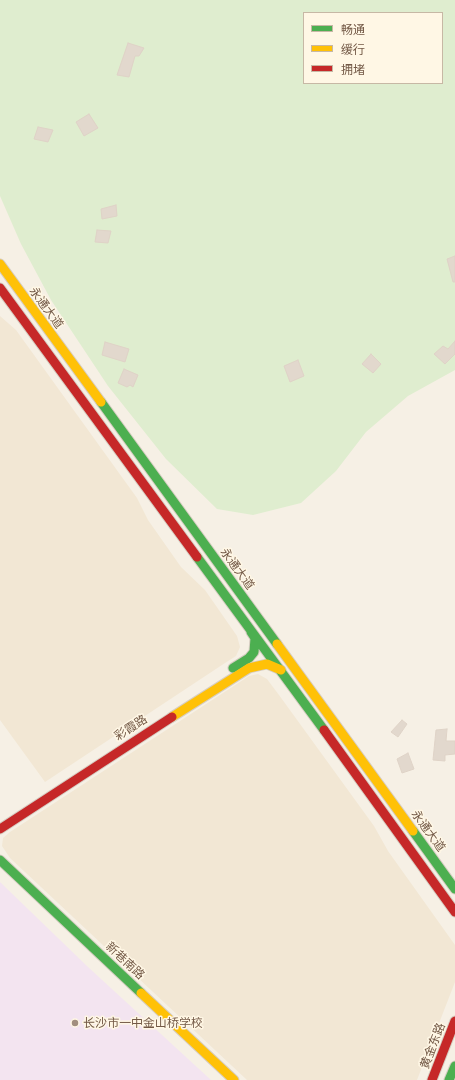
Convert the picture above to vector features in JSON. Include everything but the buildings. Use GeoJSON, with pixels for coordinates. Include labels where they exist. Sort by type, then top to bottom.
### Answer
{"type":"FeatureCollection","features":[{"type":"Feature","properties":{"kind":"main road","name":"永通大道"},"geometry":{"type":"LineString","coordinates":[[0,264],[4,277],[455,889]]}},
{"type":"Feature","properties":{"kind":"main road","name":"永通大道"},"geometry":{"type":"LineString","coordinates":[[0,288],[455,912]]}},
{"type":"Feature","properties":{"kind":"main road"},"geometry":{"type":"LineString","coordinates":[[0,294],[8,300]]}},
{"type":"Feature","properties":{"kind":"main road","name":"彩霞路"},"geometry":{"type":"LineString","coordinates":[[0,821],[249,658],[254,652],[255,645],[250,629]]}},
{"type":"Feature","properties":{"kind":"main road","name":"彩霞路"},"geometry":{"type":"LineString","coordinates":[[0,829],[249,668],[267,664],[280,670]]}},
{"type":"Feature","properties":{"kind":"main road","name":"新巷南路"},"geometry":{"type":"LineString","coordinates":[[0,860],[234,1080]]}},
{"type":"Feature","properties":{"kind":"main road"},"geometry":{"type":"LineString","coordinates":[[436,863],[455,878]]}},
{"type":"Feature","properties":{"kind":"main road","name":"新巷南路"},"geometry":{"type":"LineString","coordinates":[[0,872],[222,1080]]}},
{"type":"Feature","properties":{"kind":"main road","name":"黄金东路"},"geometry":{"type":"LineString","coordinates":[[432,1080],[455,1020]]}},
{"type":"Feature","properties":{"kind":"main road"},"geometry":{"type":"LineString","coordinates":[[449,1080],[455,1066]]}},
{"type":"Feature","properties":{"kind":"shaded area"},"geometry":{"type":"Polygon","coordinates":[[[0,316],[16,330],[137,498],[148,520],[181,567],[205,590],[237,636],[240,647],[236,656],[45,782],[0,720],[0,316]]]}},
{"type":"Feature","properties":{"kind":"shaded area"},"geometry":{"type":"Polygon","coordinates":[[[258,674],[267,679],[279,695],[374,826],[388,851],[455,945],[455,982],[417,1080],[247,1080],[10,858],[2,846],[3,838],[10,832],[249,676],[258,674]]]}},
{"type":"Feature","properties":{"kind":"shaded area","name":"长沙市一中金山桥学校"},"geometry":{"type":"Polygon","coordinates":[[[0,882],[88,967],[211,1080],[0,1080],[0,882]]]}},
{"type":"Feature","properties":{"kind":"green space"},"geometry":{"type":"Polygon","coordinates":[[[0,0],[455,0],[455,370],[408,396],[366,432],[336,471],[301,503],[253,515],[217,509],[166,459],[108,386],[51,300],[21,244],[0,196],[0,0]]]}},
{"type":"Feature","properties":{"kind":"traffic: fast"},"geometry":{"type":"LineString","coordinates":[[101,402],[277,644]]}},
{"type":"Feature","properties":{"kind":"traffic: fast"},"geometry":{"type":"LineString","coordinates":[[197,557],[324,730]]}},
{"type":"Feature","properties":{"kind":"traffic: fast"},"geometry":{"type":"LineString","coordinates":[[233,668],[249,658],[254,652],[255,638],[251,632]]}},
{"type":"Feature","properties":{"kind":"traffic: fast"},"geometry":{"type":"LineString","coordinates":[[413,831],[455,889]]}},
{"type":"Feature","properties":{"kind":"traffic: fast"},"geometry":{"type":"LineString","coordinates":[[0,860],[141,993]]}},
{"type":"Feature","properties":{"kind":"traffic: fast"},"geometry":{"type":"LineString","coordinates":[[449,1080],[455,1066]]}},
{"type":"Feature","properties":{"kind":"traffic: slow"},"geometry":{"type":"LineString","coordinates":[[0,264],[101,402]]}},
{"type":"Feature","properties":{"kind":"traffic: slow"},"geometry":{"type":"LineString","coordinates":[[277,644],[413,831]]}},
{"type":"Feature","properties":{"kind":"traffic: slow"},"geometry":{"type":"LineString","coordinates":[[172,717],[249,668],[267,664],[281,670]]}},
{"type":"Feature","properties":{"kind":"traffic: slow"},"geometry":{"type":"LineString","coordinates":[[141,993],[234,1080]]}},
{"type":"Feature","properties":{"kind":"traffic: jam"},"geometry":{"type":"LineString","coordinates":[[0,288],[197,557]]}},
{"type":"Feature","properties":{"kind":"traffic: jam"},"geometry":{"type":"LineString","coordinates":[[0,829],[172,717]]}},
{"type":"Feature","properties":{"kind":"traffic: jam"},"geometry":{"type":"LineString","coordinates":[[324,730],[455,912]]}},
{"type":"Feature","properties":{"kind":"traffic: jam"},"geometry":{"type":"LineString","coordinates":[[432,1080],[455,1021]]}},
{"type":"Feature","properties":{"kind":"place","name":"长沙市一中金山桥学校"},"geometry":{"type":"Point","coordinates":[75,1023]}}]}
